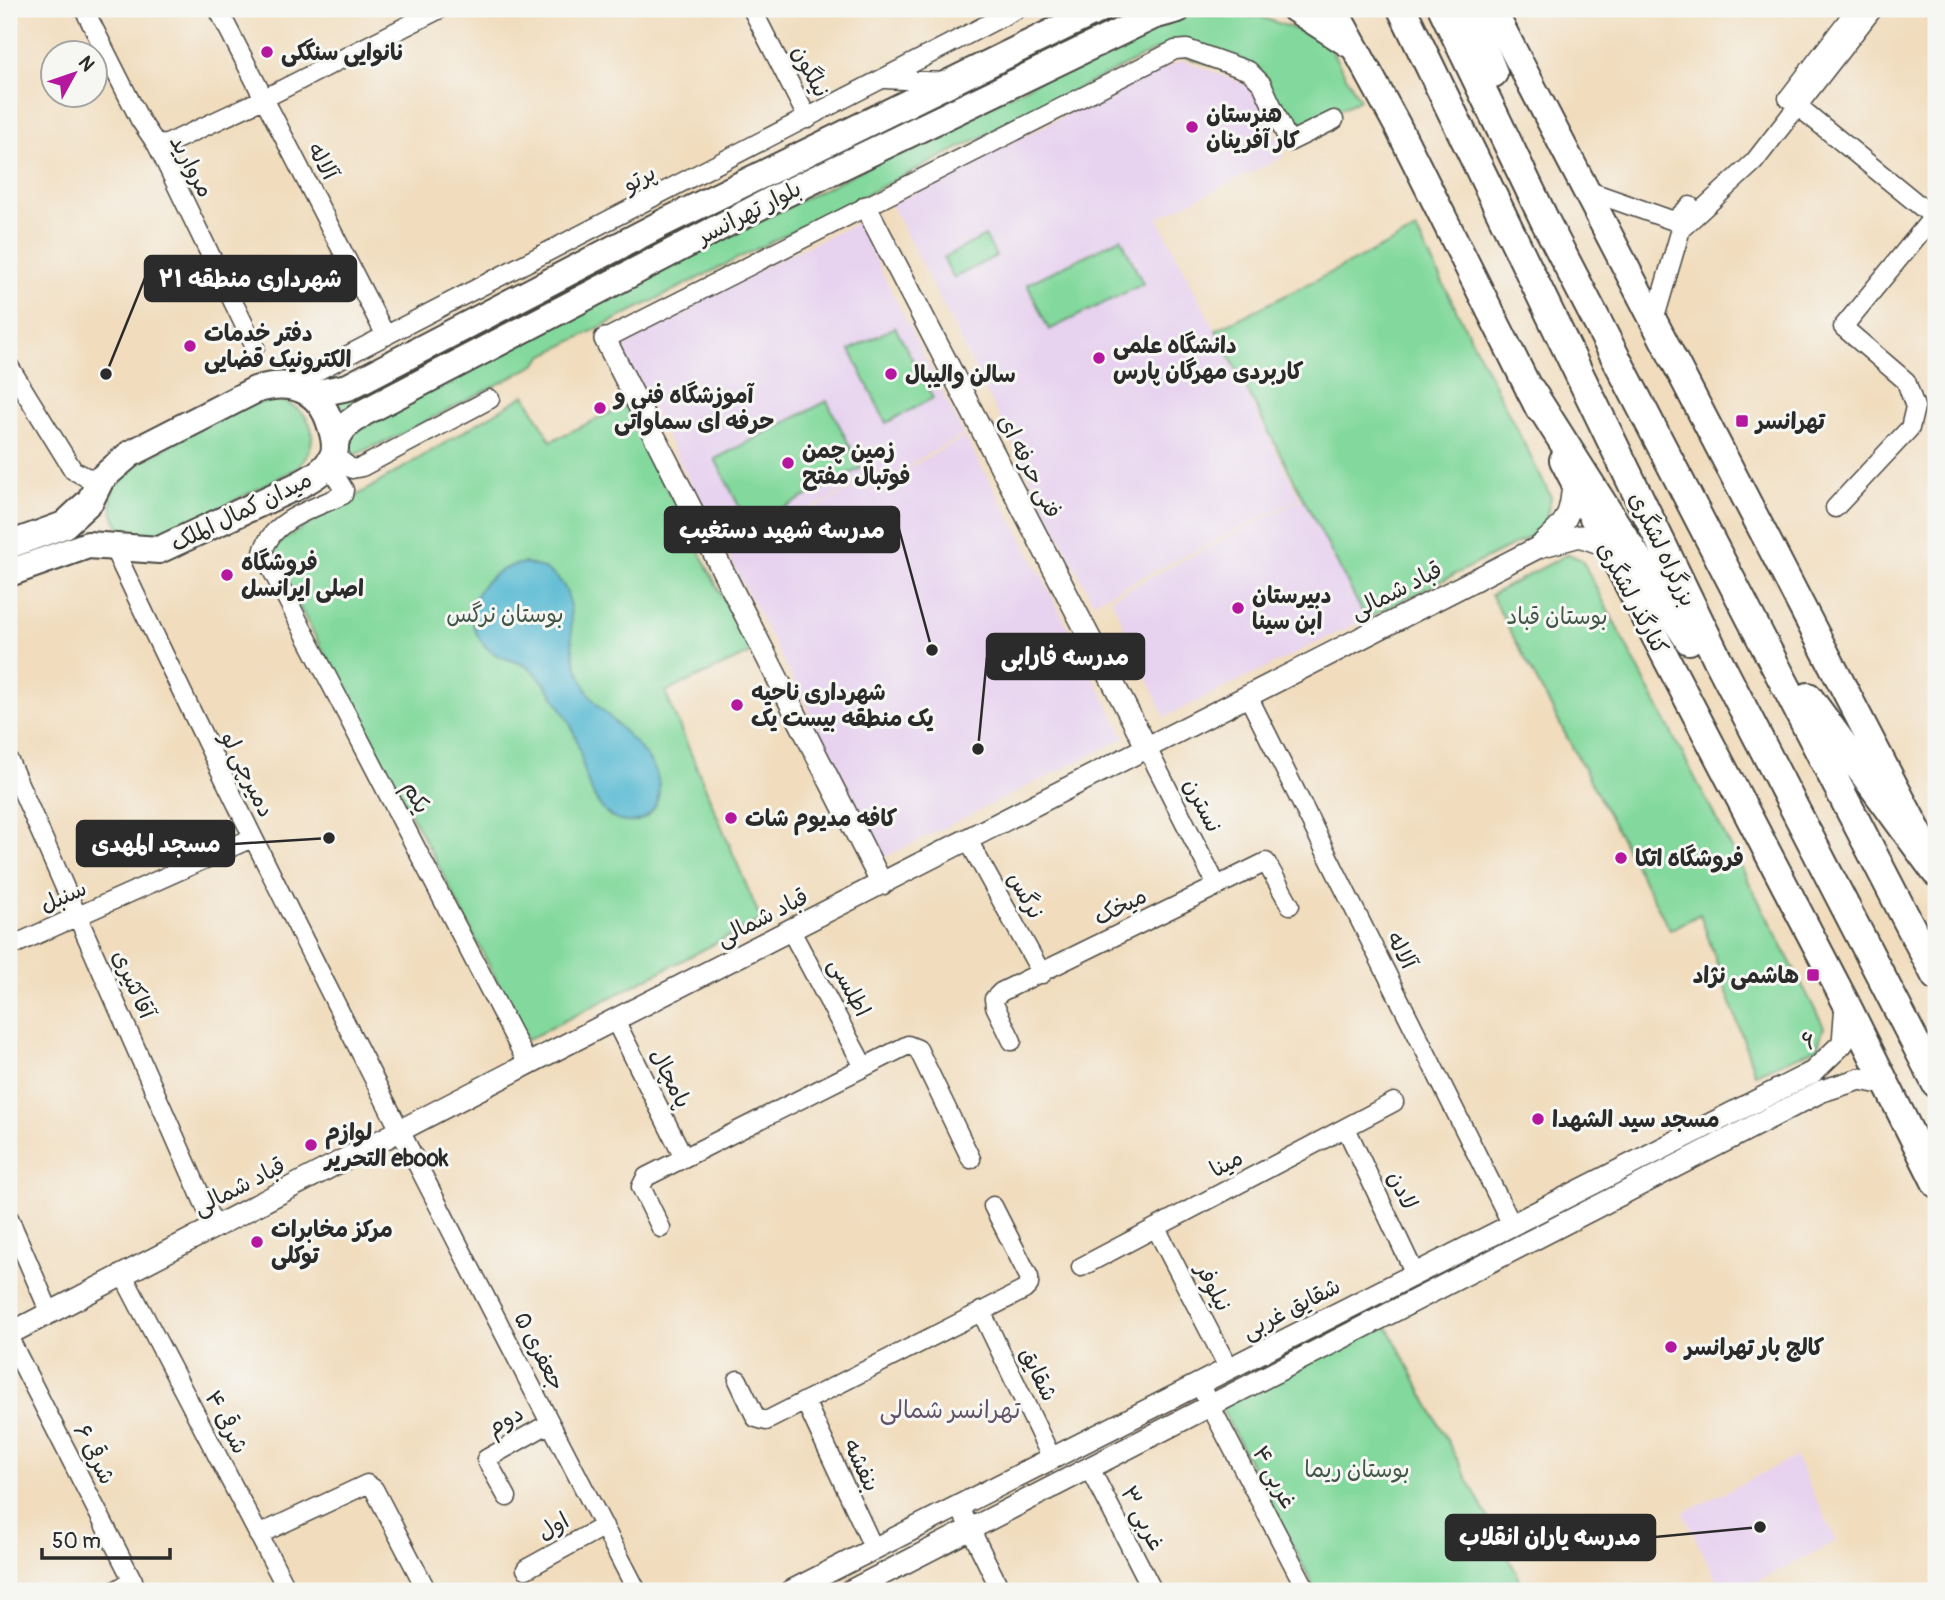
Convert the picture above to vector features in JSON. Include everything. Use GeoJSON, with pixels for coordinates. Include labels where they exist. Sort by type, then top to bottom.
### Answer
{"type":"FeatureCollection","features":[{"type":"Feature","properties":{"kind":"highway","name":"بزرگراه لشگری"},"geometry":{"type":"LineString","coordinates":[[1402,9],[1582,384],[1798,818],[1936,1083]]}},
{"type":"Feature","properties":{"kind":"highway","name":"بزرگراه لشگری"},"geometry":{"type":"LineString","coordinates":[[1443,9],[1545,220],[1936,976]]}},
{"type":"Feature","properties":{"kind":"highway"},"geometry":{"type":"LineString","coordinates":[[1467,9],[1499,87],[1545,220]]}},
{"type":"Feature","properties":{"kind":"highway"},"geometry":{"type":"LineString","coordinates":[[1531,391],[1644,566],[1798,818]]}},
{"type":"Feature","properties":{"kind":"highway"},"geometry":{"type":"LineString","coordinates":[[1757,627],[1936,872]]}},
{"type":"Feature","properties":{"kind":"main road","name":"بلوار تهرانسر"},"geometry":{"type":"LineString","coordinates":[[302,389],[348,387],[651,229],[1100,9]]}},
{"type":"Feature","properties":{"kind":"main road","name":"بلوار تهرانسر"},"geometry":{"type":"LineString","coordinates":[[332,453],[344,427],[363,413],[769,201],[1153,16],[1178,9]]}},
{"type":"Feature","properties":{"kind":"main road"},"geometry":{"type":"LineString","coordinates":[[1296,9],[1354,48]]}},
{"type":"Feature","properties":{"kind":"main road","name":"کنارگذر لشگری"},"geometry":{"type":"LineString","coordinates":[[1334,9],[1397,125],[1605,545],[1846,1003],[1936,1184]]}},
{"type":"Feature","properties":{"kind":"main road"},"geometry":{"type":"LineString","coordinates":[[1492,9],[1936,867]]}},
{"type":"Feature","properties":{"kind":"main road"},"geometry":{"type":"LineString","coordinates":[[9,545],[64,525],[130,454],[222,405],[274,385],[302,389],[328,416],[332,453]]}},
{"type":"Feature","properties":{"kind":"main road","name":"میدان کمال الملک"},"geometry":{"type":"LineString","coordinates":[[113,547],[147,552],[177,544],[299,485],[332,453]]}},
{"type":"Feature","properties":{"kind":"main road"},"geometry":{"type":"LineString","coordinates":[[95,490],[97,526],[113,547]]}},
{"type":"Feature","properties":{"kind":"main road"},"geometry":{"type":"LineString","coordinates":[[9,573],[75,548],[97,544],[113,547]]}},
{"type":"Feature","properties":{"kind":"street","name":"مروارید"},"geometry":{"type":"LineString","coordinates":[[85,9],[140,120],[157,145],[255,347]]}},
{"type":"Feature","properties":{"kind":"street","name":"آلاله"},"geometry":{"type":"LineString","coordinates":[[218,9],[386,336]]}},
{"type":"Feature","properties":{"kind":"street"},"geometry":{"type":"LineString","coordinates":[[157,145],[167,144],[263,99],[440,9]]}},
{"type":"Feature","properties":{"kind":"street","name":"نیلگون"},"geometry":{"type":"LineString","coordinates":[[752,9],[808,119]]}},
{"type":"Feature","properties":{"kind":"street"},"geometry":{"type":"LineString","coordinates":[[1654,321],[1681,229],[1754,162],[1856,9]]}},
{"type":"Feature","properties":{"kind":"street"},"geometry":{"type":"LineString","coordinates":[[1586,190],[1674,220],[1745,155],[1873,9]]}},
{"type":"Feature","properties":{"kind":"street","name":"پرتو"},"geometry":{"type":"LineString","coordinates":[[302,389],[386,336],[885,79],[1011,10]]}},
{"type":"Feature","properties":{"kind":"street"},"geometry":{"type":"LineString","coordinates":[[882,884],[605,339],[1175,50],[1187,49],[1249,71],[1262,84],[1289,142],[1334,120]]}},
{"type":"Feature","properties":{"kind":"street"},"geometry":{"type":"LineString","coordinates":[[885,79],[948,82]]}},
{"type":"Feature","properties":{"kind":"street"},"geometry":{"type":"LineString","coordinates":[[1793,102],[1934,218],[1843,327],[1906,381],[1915,407],[1910,428],[1835,508]]}},
{"type":"Feature","properties":{"kind":"street","name":"فنی حرفه ای"},"geometry":{"type":"LineString","coordinates":[[866,207],[1147,748]]}},
{"type":"Feature","properties":{"kind":"street"},"geometry":{"type":"LineString","coordinates":[[9,366],[73,470],[86,477],[95,490]]}},
{"type":"Feature","properties":{"kind":"street"},"geometry":{"type":"LineString","coordinates":[[332,453],[352,469],[362,467],[490,399]]}},
{"type":"Feature","properties":{"kind":"street","name":"یکم"},"geometry":{"type":"LineString","coordinates":[[332,453],[344,490],[343,495],[279,526],[266,539],[263,553],[528,1064]]}},
{"type":"Feature","properties":{"kind":"street"},"geometry":{"type":"LineString","coordinates":[[1539,547],[1562,527],[1567,517],[1573,482]]}},
{"type":"Feature","properties":{"kind":"street"},"geometry":{"type":"LineString","coordinates":[[1539,547],[1580,536],[1605,545]]}},
{"type":"Feature","properties":{"kind":"street","name":"دمیرچی لو"},"geometry":{"type":"LineString","coordinates":[[113,547],[252,838],[400,1133]]}},
{"type":"Feature","properties":{"kind":"street","name":"قباد شمالی"},"geometry":{"type":"LineString","coordinates":[[9,1336],[528,1064],[616,1022],[1539,547]]}},
{"type":"Feature","properties":{"kind":"street","name":"آلاله"},"geometry":{"type":"LineString","coordinates":[[1248,696],[1512,1225]]}},
{"type":"Feature","properties":{"kind":"street","name":"نسترن"},"geometry":{"type":"LineString","coordinates":[[1147,748],[1216,884]]}},
{"type":"Feature","properties":{"kind":"street","name":"آقاکثیری"},"geometry":{"type":"LineString","coordinates":[[9,761],[215,1228]]}},
{"type":"Feature","properties":{"kind":"street","name":"سنبل"},"geometry":{"type":"LineString","coordinates":[[9,947],[252,838]]}},
{"type":"Feature","properties":{"kind":"street","name":"نرگس"},"geometry":{"type":"LineString","coordinates":[[968,840],[1042,974]]}},
{"type":"Feature","properties":{"kind":"street","name":"میخک"},"geometry":{"type":"LineString","coordinates":[[1012,1041],[994,999],[1001,992],[1042,974],[1216,884],[1266,862],[1290,905]]}},
{"type":"Feature","properties":{"kind":"street","name":"اطلسی"},"geometry":{"type":"LineString","coordinates":[[792,931],[864,1067]]}},
{"type":"Feature","properties":{"kind":"street","name":"۶"},"geometry":{"type":"LineString","coordinates":[[1818,1082],[1843,1043],[1846,1003]]}},
{"type":"Feature","properties":{"kind":"street","name":"پامچال"},"geometry":{"type":"LineString","coordinates":[[616,1022],[683,1156]]}},
{"type":"Feature","properties":{"kind":"street"},"geometry":{"type":"LineString","coordinates":[[661,1228],[641,1181],[683,1156],[913,1045],[918,1049],[971,1159]]}},
{"type":"Feature","properties":{"kind":"street"},"geometry":{"type":"LineString","coordinates":[[855,1590],[1595,1208],[1818,1082],[1860,1079],[1884,1084]]}},
{"type":"Feature","properties":{"kind":"street","name":"شقایق غربی"},"geometry":{"type":"LineString","coordinates":[[792,1591],[1585,1188],[1818,1082]]}},
{"type":"Feature","properties":{"kind":"street","name":"مینا"},"geometry":{"type":"LineString","coordinates":[[1081,1267],[1394,1102]]}},
{"type":"Feature","properties":{"kind":"street","name":"لادن"},"geometry":{"type":"LineString","coordinates":[[1346,1128],[1415,1275]]}},
{"type":"Feature","properties":{"kind":"street","name":"جعفری ۵"},"geometry":{"type":"LineString","coordinates":[[400,1133],[637,1591]]}},
{"type":"Feature","properties":{"kind":"street"},"geometry":{"type":"LineString","coordinates":[[1585,1188],[1595,1208]]}},
{"type":"Feature","properties":{"kind":"street"},"geometry":{"type":"LineString","coordinates":[[738,1380],[756,1418],[761,1421],[1029,1285],[1029,1277],[993,1206]]}},
{"type":"Feature","properties":{"kind":"street"},"geometry":{"type":"LineString","coordinates":[[9,1218],[50,1313]]}},
{"type":"Feature","properties":{"kind":"street","name":"نیلوفر"},"geometry":{"type":"LineString","coordinates":[[1156,1228],[1229,1369]]}},
{"type":"Feature","properties":{"kind":"street","name":"۴ شرقی"},"geometry":{"type":"LineString","coordinates":[[123,1275],[288,1591]]}},
{"type":"Feature","properties":{"kind":"street","name":"شقایق"},"geometry":{"type":"LineString","coordinates":[[981,1311],[1052,1459]]}},
{"type":"Feature","properties":{"kind":"street","name":"۶ شرقی"},"geometry":{"type":"LineString","coordinates":[[9,1336],[135,1586]]}},
{"type":"Feature","properties":{"kind":"street","name":"۴ غربی"},"geometry":{"type":"LineString","coordinates":[[1199,1384],[1307,1591]]}},
{"type":"Feature","properties":{"kind":"street","name":"بنفشه"},"geometry":{"type":"LineString","coordinates":[[805,1401],[874,1549]]}},
{"type":"Feature","properties":{"kind":"street","name":"دوم"},"geometry":{"type":"LineString","coordinates":[[507,1497],[486,1459],[550,1423]]}},
{"type":"Feature","properties":{"kind":"street","name":"۳ غربی"},"geometry":{"type":"LineString","coordinates":[[1090,1468],[1153,1591]]}},
{"type":"Feature","properties":{"kind":"street"},"geometry":{"type":"LineString","coordinates":[[258,1535],[368,1484],[374,1489],[427,1591]]}},
{"type":"Feature","properties":{"kind":"street"},"geometry":{"type":"LineString","coordinates":[[959,1506],[1001,1591]]}},
{"type":"Feature","properties":{"kind":"street","name":"اول"},"geometry":{"type":"LineString","coordinates":[[526,1569],[604,1526]]}},
{"type":"Feature","properties":{"kind":"street"},"geometry":{"type":"LineString","coordinates":[[115,1591],[135,1586]]}},
{"type":"Feature","properties":{"kind":"shaded area","name":"دانشگاه علمی کاربردی مهرگان پارس"},"geometry":{"type":"Polygon","coordinates":[[[1183,60],[1255,88],[1285,156],[1158,218],[1300,498],[1093,602],[891,204],[1097,99],[1183,60]]]}},
{"type":"Feature","properties":{"kind":"shaded area"},"geometry":{"type":"Polygon","coordinates":[[[857,223],[964,435],[897,474],[965,437],[1024,542],[1125,738],[885,857],[727,553],[887,471],[892,477],[887,469],[726,552],[618,342],[742,277],[857,223]]]}},
{"type":"Feature","properties":{"kind":"shaded area","name":"دبیرستان ابن سینا"},"geometry":{"type":"Polygon","coordinates":[[[1305,497],[1366,619],[1165,717],[1111,598],[1305,497]]]}},
{"type":"Feature","properties":{"kind":"shaded area"},"geometry":{"type":"Polygon","coordinates":[[[1795,1457],[1837,1541],[1737,1591],[1722,1591],[1683,1513],[1795,1457]]]}},
{"type":"Feature","properties":{"kind":"green space"},"geometry":{"type":"Polygon","coordinates":[[[1116,9],[1138,9],[346,410],[336,409],[335,402],[1116,9]]]}},
{"type":"Feature","properties":{"kind":"green space"},"geometry":{"type":"Polygon","coordinates":[[[1171,14],[1261,17],[1325,40],[1360,100],[1288,133],[1263,80],[1158,49],[544,355],[535,365],[396,437],[349,457],[347,443],[361,422],[1171,14]]]}},
{"type":"Feature","properties":{"kind":"green space"},"geometry":{"type":"Polygon","coordinates":[[[1416,230],[1551,497],[1543,530],[1366,619],[1216,330],[1416,230]]]}},
{"type":"Feature","properties":{"kind":"green space"},"geometry":{"type":"Polygon","coordinates":[[[985,236],[996,256],[954,278],[943,258],[985,236]]]}},
{"type":"Feature","properties":{"kind":"green space"},"geometry":{"type":"Polygon","coordinates":[[[1121,238],[1143,284],[1049,330],[1027,284],[1121,238]]]}},
{"type":"Feature","properties":{"kind":"green space","name":"سالن والیبال"},"geometry":{"type":"Polygon","coordinates":[[[895,327],[933,398],[886,423],[850,350],[895,327]]]}},
{"type":"Feature","properties":{"kind":"green space","name":"بوستان نرگس"},"geometry":{"type":"Polygon","coordinates":[[[525,395],[551,441],[625,406],[751,653],[665,692],[761,920],[527,1040],[437,863],[272,556],[271,547],[525,395]]]}},
{"type":"Feature","properties":{"kind":"green space"},"geometry":{"type":"Polygon","coordinates":[[[277,399],[299,411],[311,427],[310,446],[298,468],[163,537],[141,539],[122,530],[111,504],[118,475],[219,418],[241,408],[277,399]]]}},
{"type":"Feature","properties":{"kind":"green space","name":"زمین چمن فوتبال مفتح"},"geometry":{"type":"Polygon","coordinates":[[[827,401],[861,468],[749,526],[715,459],[827,401]]]}},
{"type":"Feature","properties":{"kind":"green space","name":"بوستان قباد"},"geometry":{"type":"Polygon","coordinates":[[[1568,554],[1582,560],[1824,1027],[1817,1048],[1755,1074],[1700,914],[1670,930],[1491,595],[1568,554]]]}},
{"type":"Feature","properties":{"kind":"green space","name":"بوستان ریما"},"geometry":{"type":"Polygon","coordinates":[[[1381,1314],[1526,1591],[1316,1591],[1215,1396],[1381,1314]]]}},
{"type":"Feature","properties":{"kind":"water"},"geometry":{"type":"Polygon","coordinates":[[[525,563],[546,570],[560,580],[570,607],[574,657],[585,686],[592,698],[648,758],[654,769],[659,793],[656,804],[642,819],[622,821],[601,807],[589,786],[577,740],[548,688],[537,674],[524,665],[490,651],[476,633],[472,619],[477,593],[497,573],[525,563]]]}},
{"type":"Feature","properties":{"kind":"place","name":"نانوایی سنگکی"},"geometry":{"type":"Point","coordinates":[267,52]}},
{"type":"Feature","properties":{"kind":"place","name":"هنرستان کار آفرینان"},"geometry":{"type":"Point","coordinates":[1192,127]}},
{"type":"Feature","properties":{"kind":"place","name":"دفتر خدمات الکترونیک قضایی"},"geometry":{"type":"Point","coordinates":[190,346]}},
{"type":"Feature","properties":{"kind":"place","name":"دانشگاه علمی کاربردی مهرگان پارس"},"geometry":{"type":"Point","coordinates":[1099,358]}},
{"type":"Feature","properties":{"kind":"place","name":"شهرداری منطقه ۲۱"},"geometry":{"type":"Point","coordinates":[106,374]}},
{"type":"Feature","properties":{"kind":"place","name":"سالن والیبال"},"geometry":{"type":"Point","coordinates":[891,374]}},
{"type":"Feature","properties":{"kind":"place","name":"آموزشگاه فنی و حرفه ای سماواتی"},"geometry":{"type":"Point","coordinates":[600,408]}},
{"type":"Feature","properties":{"kind":"place","name":"تهرانسر"},"geometry":{"type":"Point","coordinates":[1742,421]}},
{"type":"Feature","properties":{"kind":"place","name":"زمین چمن فوتبال مفتح"},"geometry":{"type":"Point","coordinates":[788,463]}},
{"type":"Feature","properties":{"kind":"place","name":"فروشگاه اصلی ایرانسل"},"geometry":{"type":"Point","coordinates":[227,575]}},
{"type":"Feature","properties":{"kind":"place","name":"دبیرستان ابن سینا"},"geometry":{"type":"Point","coordinates":[1238,608]}},
{"type":"Feature","properties":{"kind":"place","name":"مدرسه شهید دستغیب"},"geometry":{"type":"Point","coordinates":[932,650]}},
{"type":"Feature","properties":{"kind":"place","name":"شهرداری ناحیه یک منطقه بیست یک"},"geometry":{"type":"Point","coordinates":[737,705]}},
{"type":"Feature","properties":{"kind":"place","name":"مدرسه فارابی"},"geometry":{"type":"Point","coordinates":[978,749]}},
{"type":"Feature","properties":{"kind":"place","name":"کافه مدیوم شات"},"geometry":{"type":"Point","coordinates":[731,818]}},
{"type":"Feature","properties":{"kind":"place","name":"مسجد المهدی"},"geometry":{"type":"Point","coordinates":[329,838]}},
{"type":"Feature","properties":{"kind":"place","name":"فروشگاه اتکا"},"geometry":{"type":"Point","coordinates":[1621,858]}},
{"type":"Feature","properties":{"kind":"place","name":"هاشمی نژاد"},"geometry":{"type":"Point","coordinates":[1813,975]}},
{"type":"Feature","properties":{"kind":"place","name":"مسجد سید الشهدا"},"geometry":{"type":"Point","coordinates":[1538,1119]}},
{"type":"Feature","properties":{"kind":"place","name":"لوازم التحریر ebook"},"geometry":{"type":"Point","coordinates":[311,1145]}},
{"type":"Feature","properties":{"kind":"place","name":"مرکز مخابرات توکلی"},"geometry":{"type":"Point","coordinates":[257,1242]}},
{"type":"Feature","properties":{"kind":"place","name":"کالج بار تهرانسر"},"geometry":{"type":"Point","coordinates":[1671,1347]}},
{"type":"Feature","properties":{"kind":"place","name":"مدرسه یاران انقلاب"},"geometry":{"type":"Point","coordinates":[1760,1527]}},
{"type":"Feature","properties":{"kind":"district","name":"تهرانسر شمالی"},"geometry":{"type":"Point","coordinates":[950,1410]}}]}
